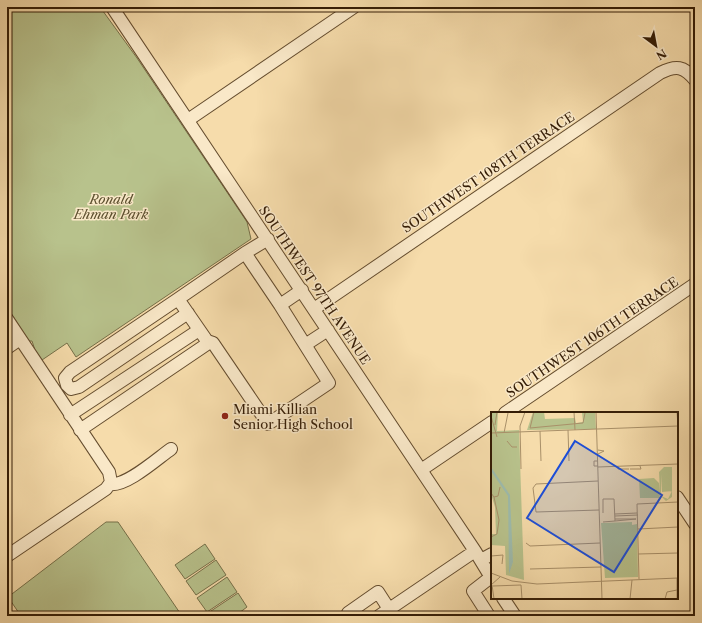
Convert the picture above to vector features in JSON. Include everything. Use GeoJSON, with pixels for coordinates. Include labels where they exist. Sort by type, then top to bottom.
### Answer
{"type":"FeatureCollection","features":[{"type":"Feature","properties":{"kind":"street","name":"SOUTHWEST 97TH AVENUE"},"geometry":{"type":"LineString","coordinates":[[112,7],[478,555],[491,578]]}},
{"type":"Feature","properties":{"kind":"street"},"geometry":{"type":"LineString","coordinates":[[188,120],[354,7]]}},
{"type":"Feature","properties":{"kind":"street","name":"SOUTHWEST 108TH TERRACE"},"geometry":{"type":"LineString","coordinates":[[314,308],[660,73],[671,68],[682,69],[695,80]]}},
{"type":"Feature","properties":{"kind":"street"},"geometry":{"type":"LineString","coordinates":[[188,313],[79,387],[71,389],[67,385],[65,378],[70,372],[245,253],[268,239]]}},
{"type":"Feature","properties":{"kind":"street"},"geometry":{"type":"LineString","coordinates":[[178,299],[207,341],[213,343],[268,424],[329,382],[245,253]]}},
{"type":"Feature","properties":{"kind":"street","name":"SOUTHWEST 106TH TERRACE"},"geometry":{"type":"LineString","coordinates":[[507,412],[695,284]]}},
{"type":"Feature","properties":{"kind":"street"},"geometry":{"type":"LineString","coordinates":[[280,305],[302,290]]}},
{"type":"Feature","properties":{"kind":"street"},"geometry":{"type":"LineString","coordinates":[[7,319],[109,472],[111,482],[106,489],[7,556]]}},
{"type":"Feature","properties":{"kind":"street"},"geometry":{"type":"LineString","coordinates":[[70,415],[199,330]]}},
{"type":"Feature","properties":{"kind":"street"},"geometry":{"type":"LineString","coordinates":[[305,345],[328,330]]}},
{"type":"Feature","properties":{"kind":"street"},"geometry":{"type":"LineString","coordinates":[[7,348],[20,339]]}},
{"type":"Feature","properties":{"kind":"street"},"geometry":{"type":"LineString","coordinates":[[80,430],[210,342]]}},
{"type":"Feature","properties":{"kind":"street"},"geometry":{"type":"LineString","coordinates":[[421,470],[491,423]]}},
{"type":"Feature","properties":{"kind":"street"},"geometry":{"type":"LineString","coordinates":[[111,482],[113,485],[128,479],[172,449]]}},
{"type":"Feature","properties":{"kind":"street"},"geometry":{"type":"LineString","coordinates":[[678,498],[695,524]]}},
{"type":"Feature","properties":{"kind":"street"},"geometry":{"type":"LineString","coordinates":[[379,616],[478,555],[491,554]]}},
{"type":"Feature","properties":{"kind":"street"},"geometry":{"type":"LineString","coordinates":[[489,616],[473,591],[491,578]]}},
{"type":"Feature","properties":{"kind":"street"},"geometry":{"type":"LineString","coordinates":[[347,615],[378,592],[389,609]]}},
{"type":"Feature","properties":{"kind":"street"},"geometry":{"type":"LineString","coordinates":[[504,599],[515,616]]}},
{"type":"Feature","properties":{"kind":"green space","name":"Ronald Ehman Park"},"geometry":{"type":"Polygon","coordinates":[[[7,7],[100,7],[137,58],[247,222],[251,239],[76,357],[67,343],[42,360],[35,350],[32,341],[29,341],[7,307],[7,7]]]}},
{"type":"Feature","properties":{"kind":"green space"},"geometry":{"type":"Polygon","coordinates":[[[106,522],[118,522],[182,616],[21,616],[8,597],[106,522]]]}},
{"type":"Feature","properties":{"kind":"green space"},"geometry":{"type":"Polygon","coordinates":[[[205,544],[215,559],[185,579],[175,565],[205,544]]]}},
{"type":"Feature","properties":{"kind":"green space"},"geometry":{"type":"Polygon","coordinates":[[[216,560],[226,575],[196,595],[186,581],[216,560]]]}},
{"type":"Feature","properties":{"kind":"green space"},"geometry":{"type":"Polygon","coordinates":[[[227,577],[237,592],[207,612],[197,598],[227,577]]]}},
{"type":"Feature","properties":{"kind":"green space"},"geometry":{"type":"Polygon","coordinates":[[[238,593],[247,607],[235,616],[210,616],[208,613],[238,593]]]}},
{"type":"Feature","properties":{"kind":"place","name":"Miami Killian Senior High School"},"geometry":{"type":"Point","coordinates":[225,416]}}]}
